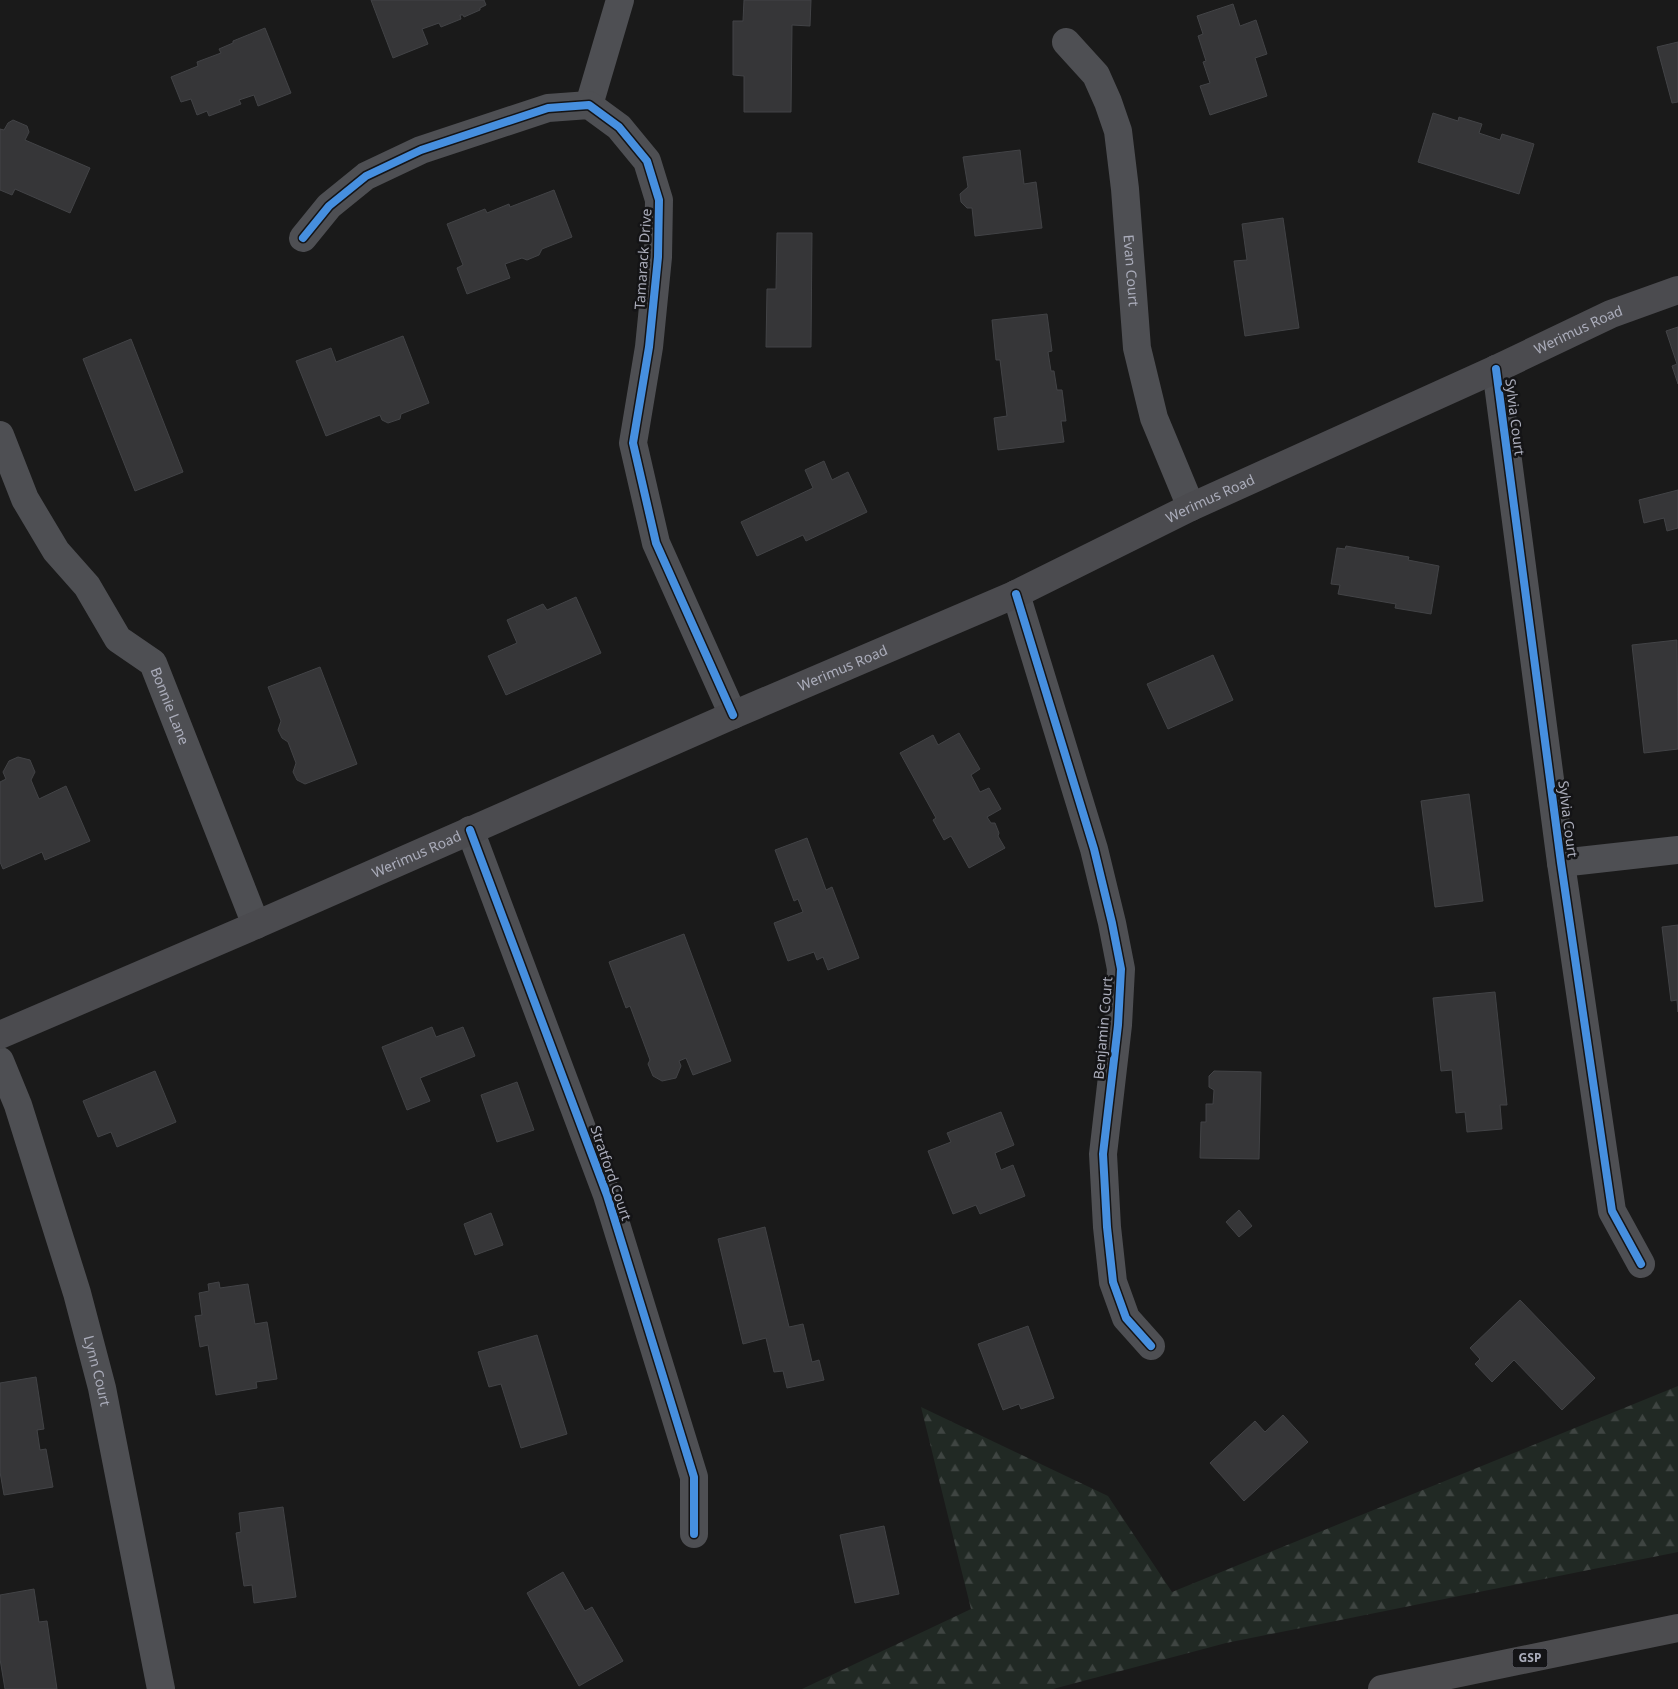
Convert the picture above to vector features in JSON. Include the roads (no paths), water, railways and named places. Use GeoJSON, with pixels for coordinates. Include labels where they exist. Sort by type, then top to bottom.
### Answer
{"type":"FeatureCollection","features":[{"type":"Feature","properties":{"kind":"highway","name":"GSP"},"geometry":{"type":"LineString","coordinates":[[1382,1689],[1678,1628]]}},
{"type":"Feature","properties":{"kind":"main road","name":"Werimus Road"},"geometry":{"type":"LineString","coordinates":[[0,1035],[256,925],[734,714],[1016,594],[1191,507],[1496,370],[1610,314],[1678,290]]}},
{"type":"Feature","properties":{"kind":"street"},"geometry":{"type":"LineString","coordinates":[[303,238],[330,206],[366,176],[421,150],[548,108],[589,105],[620,0]]}},
{"type":"Feature","properties":{"kind":"street","name":"Evan Court"},"geometry":{"type":"LineString","coordinates":[[1066,42],[1096,75],[1118,131],[1125,189],[1137,348],[1154,418],[1191,507]]}},
{"type":"Feature","properties":{"kind":"street","name":"Tamarack Drive"},"geometry":{"type":"LineString","coordinates":[[589,105],[619,127],[647,161],[660,200],[658,257],[649,347],[633,443],[656,543],[734,714]]}},
{"type":"Feature","properties":{"kind":"street","name":"Sylvia Court"},"geometry":{"type":"LineString","coordinates":[[1496,370],[1561,863],[1612,1212],[1641,1264]]}},
{"type":"Feature","properties":{"kind":"street","name":"Bonnie Lane"},"geometry":{"type":"LineString","coordinates":[[0,435],[25,499],[56,551],[87,586],[118,639],[153,663],[256,925]]}},
{"type":"Feature","properties":{"kind":"street","name":"Benjamin Court"},"geometry":{"type":"LineString","coordinates":[[1016,594],[1094,849],[1121,969],[1118,1025],[1103,1154],[1106,1227],[1113,1282],[1126,1318],[1151,1346]]}},
{"type":"Feature","properties":{"kind":"street","name":"Stratford Court"},"geometry":{"type":"LineString","coordinates":[[470,830],[608,1195],[694,1477],[694,1534]]}},
{"type":"Feature","properties":{"kind":"street"},"geometry":{"type":"LineString","coordinates":[[1561,863],[1678,850]]}},
{"type":"Feature","properties":{"kind":"street","name":"Lynn Court"},"geometry":{"type":"LineString","coordinates":[[0,1061],[18,1105],[77,1293],[102,1388],[161,1689]]}}]}
